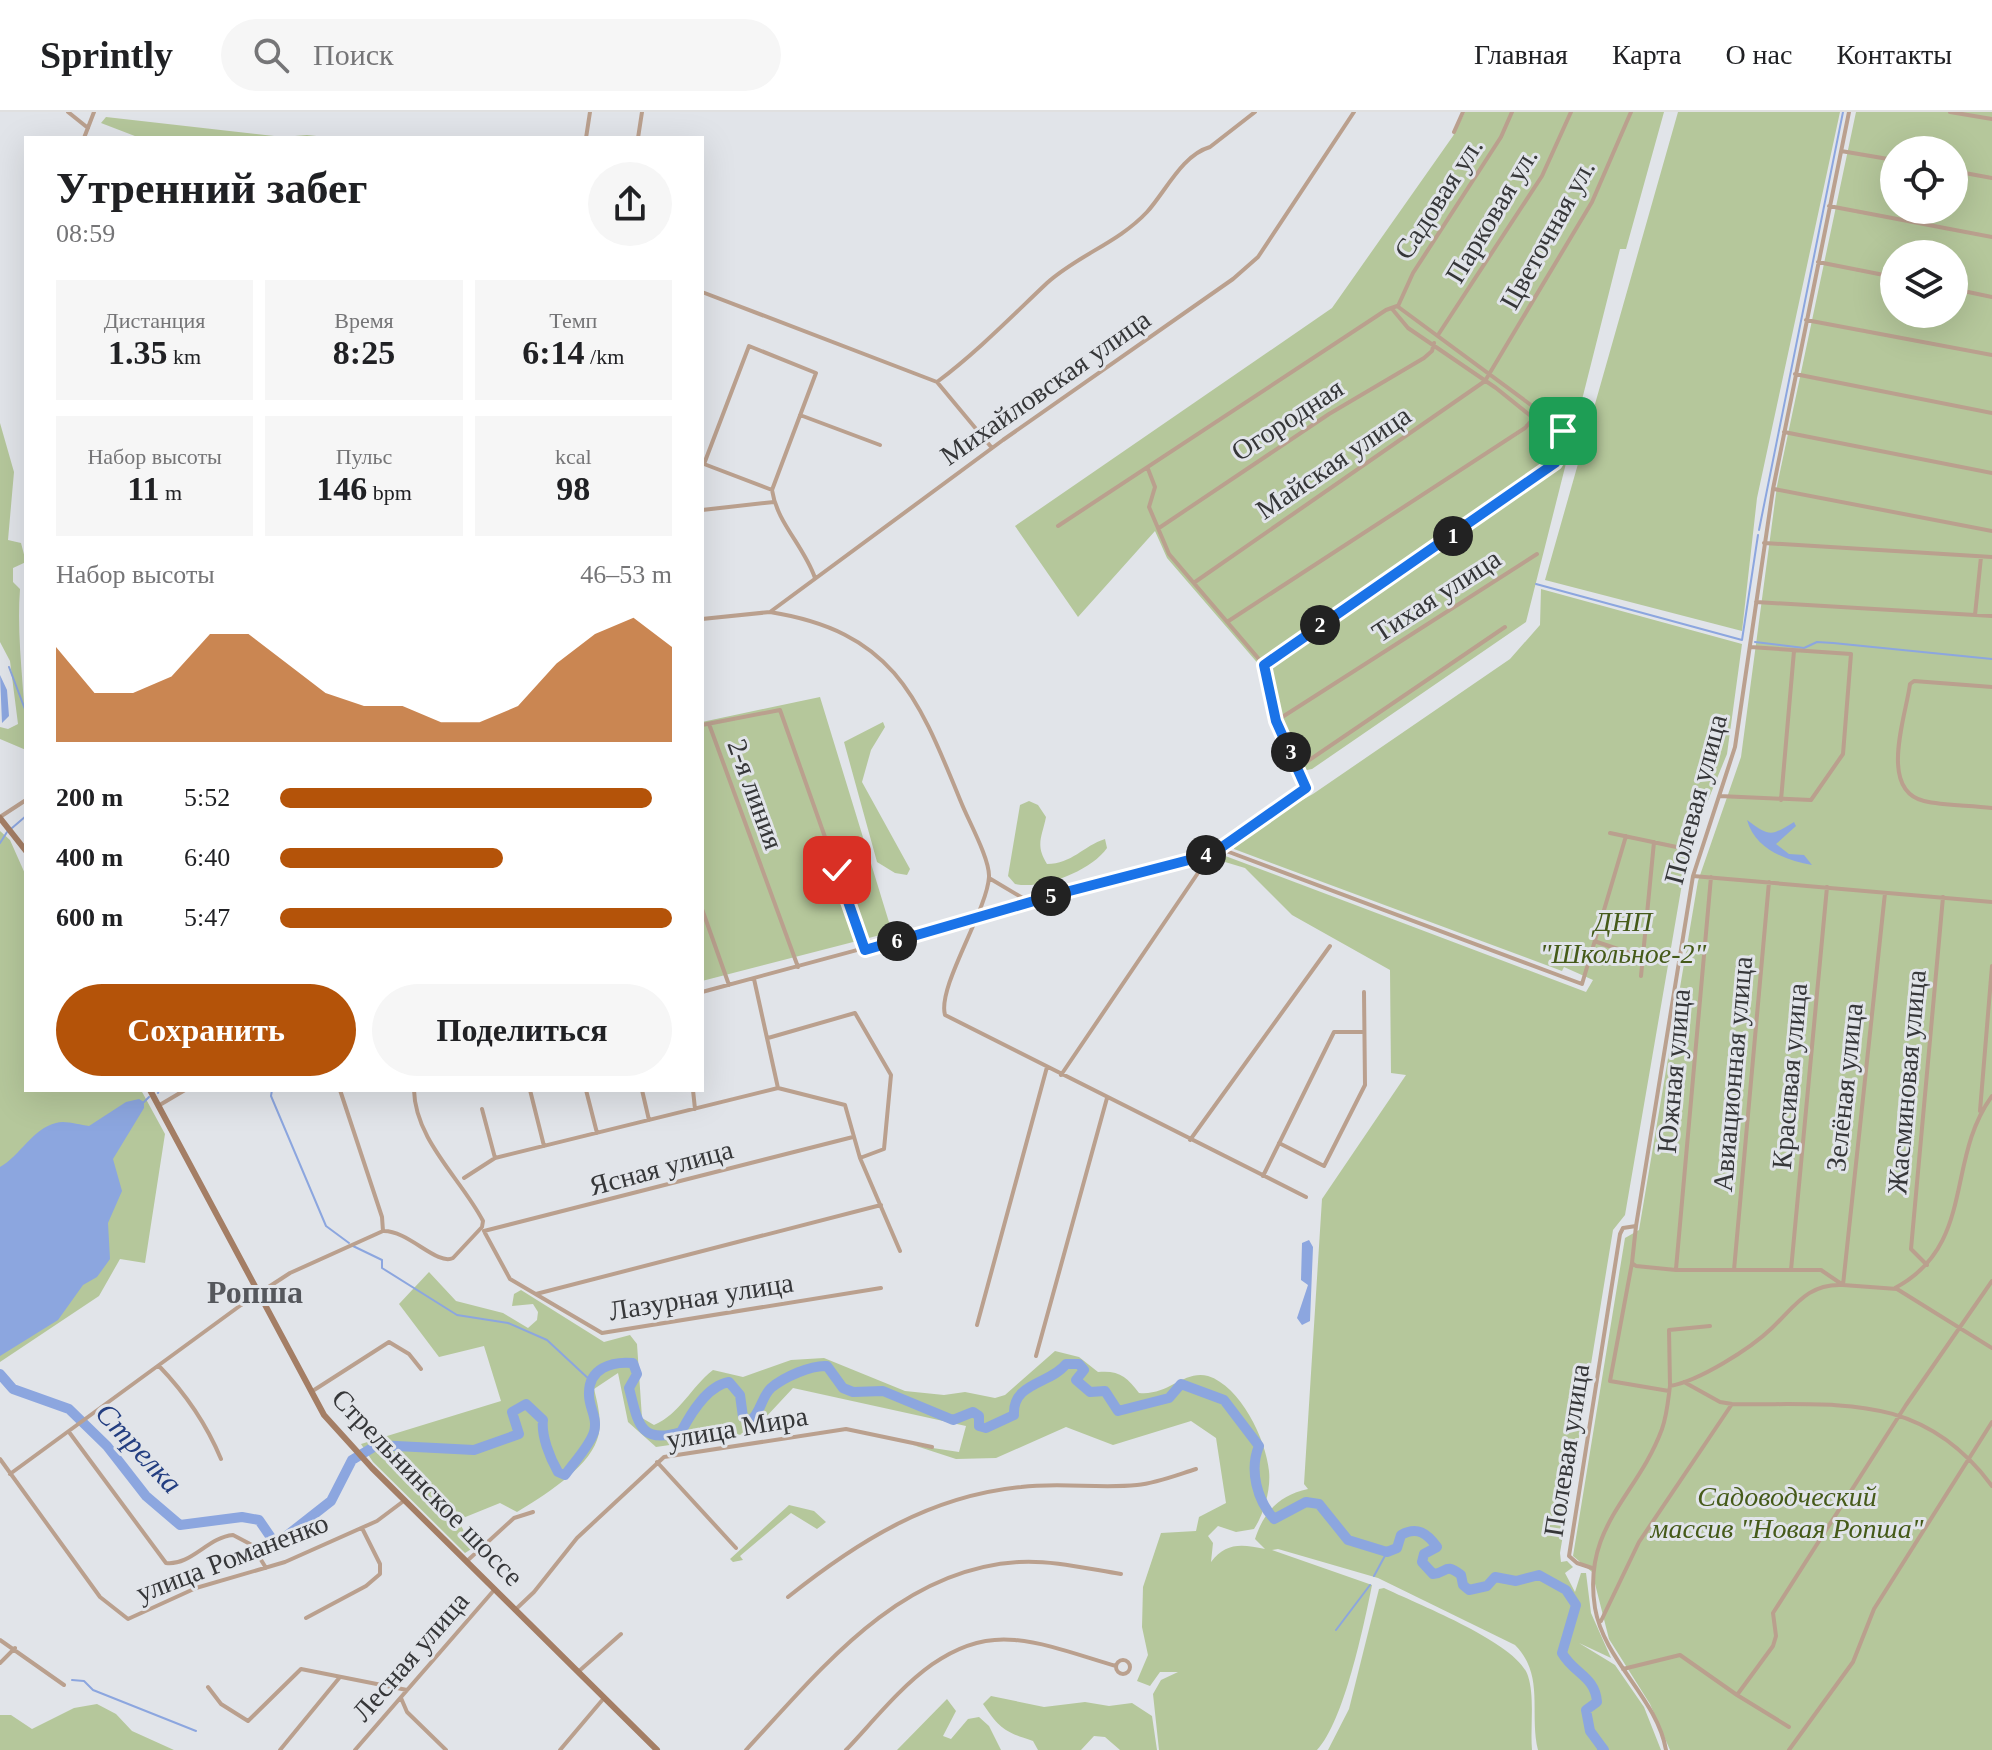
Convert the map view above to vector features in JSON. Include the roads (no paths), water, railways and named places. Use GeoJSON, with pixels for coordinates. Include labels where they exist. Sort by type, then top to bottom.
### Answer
{"type":"FeatureCollection","features":[{"type":"Feature","properties":{"kind":"main road"},"geometry":{"type":"LineString","coordinates":[[0,818],[24,848]]}},
{"type":"Feature","properties":{"kind":"main road","name":"Стрельнинское шоссе"},"geometry":{"type":"LineString","coordinates":[[151,1092],[309,1393],[346,1441],[372,1468],[657,1750]]}},
{"type":"Feature","properties":{"kind":"street"},"geometry":{"type":"LineString","coordinates":[[68,112],[88,128]]}},
{"type":"Feature","properties":{"kind":"street"},"geometry":{"type":"LineString","coordinates":[[85,136],[94,112]]}},
{"type":"Feature","properties":{"kind":"street"},"geometry":{"type":"LineString","coordinates":[[586,136],[590,112]]}},
{"type":"Feature","properties":{"kind":"street"},"geometry":{"type":"LineString","coordinates":[[638,136],[642,112]]}},
{"type":"Feature","properties":{"kind":"street"},"geometry":{"type":"LineString","coordinates":[[937,382],[1020,314],[1047,283],[1121,235],[1149,210],[1192,158],[1255,112]]}},
{"type":"Feature","properties":{"kind":"street","name":"Михайловская улица"},"geometry":{"type":"LineString","coordinates":[[770,612],[992,448],[1233,279],[1258,257],[1354,112]]}},
{"type":"Feature","properties":{"kind":"street"},"geometry":{"type":"LineString","coordinates":[[1454,132],[1463,112]]}},
{"type":"Feature","properties":{"kind":"street","name":"Садовая ул."},"geometry":{"type":"LineString","coordinates":[[1395,308],[1413,273],[1501,137],[1512,112]]}},
{"type":"Feature","properties":{"kind":"street","name":"Парковая ул."},"geometry":{"type":"LineString","coordinates":[[1438,335],[1542,176],[1571,112]]}},
{"type":"Feature","properties":{"kind":"street","name":"Цветочная ул."},"geometry":{"type":"LineString","coordinates":[[1490,372],[1596,195],[1631,112]]}},
{"type":"Feature","properties":{"kind":"street","name":"Полевая улица"},"geometry":{"type":"LineString","coordinates":[[1592,1568],[1577,1563],[1569,1556],[1620,1234],[1623,1228],[1636,1226],[1693,876],[1735,747],[1773,489],[1849,112]]}},
{"type":"Feature","properties":{"kind":"street"},"geometry":{"type":"LineString","coordinates":[[1950,112],[1992,119]]}},
{"type":"Feature","properties":{"kind":"street"},"geometry":{"type":"LineString","coordinates":[[1841,151],[1880,158]]}},
{"type":"Feature","properties":{"kind":"street"},"geometry":{"type":"LineString","coordinates":[[1968,174],[1992,178]]}},
{"type":"Feature","properties":{"kind":"street"},"geometry":{"type":"LineString","coordinates":[[1829,206],[1992,237]]}},
{"type":"Feature","properties":{"kind":"street"},"geometry":{"type":"LineString","coordinates":[[1818,262],[1880,274]]}},
{"type":"Feature","properties":{"kind":"street"},"geometry":{"type":"LineString","coordinates":[[1968,292],[1992,297]]}},
{"type":"Feature","properties":{"kind":"street"},"geometry":{"type":"LineString","coordinates":[[704,293],[937,382],[992,448]]}},
{"type":"Feature","properties":{"kind":"street"},"geometry":{"type":"LineString","coordinates":[[1395,308],[1408,328],[1434,343],[1562,441]]}},
{"type":"Feature","properties":{"kind":"street"},"geometry":{"type":"LineString","coordinates":[[1058,526],[1386,310],[1395,308],[1490,372],[1558,425],[1564,435],[1555,463],[1264,665]]}},
{"type":"Feature","properties":{"kind":"street"},"geometry":{"type":"LineString","coordinates":[[1806,320],[1992,355]]}},
{"type":"Feature","properties":{"kind":"street","name":"Огородная"},"geometry":{"type":"LineString","coordinates":[[1159,528],[1329,414],[1424,358],[1432,351],[1434,343]]}},
{"type":"Feature","properties":{"kind":"street"},"geometry":{"type":"LineString","coordinates":[[772,490],[704,464],[749,346],[816,373],[772,490],[775,510],[806,553],[815,578]]}},
{"type":"Feature","properties":{"kind":"street","name":"Майская улица"},"geometry":{"type":"LineString","coordinates":[[1195,582],[1485,381],[1490,372]]}},
{"type":"Feature","properties":{"kind":"street"},"geometry":{"type":"LineString","coordinates":[[1795,374],[1992,413]]}},
{"type":"Feature","properties":{"kind":"street"},"geometry":{"type":"LineString","coordinates":[[800,415],[880,445]]}},
{"type":"Feature","properties":{"kind":"street"},"geometry":{"type":"LineString","coordinates":[[1227,622],[1525,428],[1534,418]]}},
{"type":"Feature","properties":{"kind":"street"},"geometry":{"type":"LineString","coordinates":[[1784,432],[1992,473]]}},
{"type":"Feature","properties":{"kind":"street"},"geometry":{"type":"LineString","coordinates":[[704,991],[1201,857],[1221,849],[1306,788],[1276,721],[1264,665],[1169,554],[1149,507],[1155,487],[1148,469]]}},
{"type":"Feature","properties":{"kind":"street"},"geometry":{"type":"LineString","coordinates":[[1773,489],[1992,531]]}},
{"type":"Feature","properties":{"kind":"street"},"geometry":{"type":"LineString","coordinates":[[704,510],[774,502]]}},
{"type":"Feature","properties":{"kind":"street"},"geometry":{"type":"LineString","coordinates":[[1764,543],[1992,557]]}},
{"type":"Feature","properties":{"kind":"street","name":"Тихая улица"},"geometry":{"type":"LineString","coordinates":[[1276,721],[1537,554]]}},
{"type":"Feature","properties":{"kind":"street"},"geometry":{"type":"LineString","coordinates":[[1975,615],[1981,557]]}},
{"type":"Feature","properties":{"kind":"street"},"geometry":{"type":"LineString","coordinates":[[1756,602],[1992,616]]}},
{"type":"Feature","properties":{"kind":"street"},"geometry":{"type":"LineString","coordinates":[[704,619],[770,612],[846,633],[885,661],[906,686],[932,732],[989,878],[1015,897],[1031,903]]}},
{"type":"Feature","properties":{"kind":"street"},"geometry":{"type":"LineString","coordinates":[[1299,767],[1505,627]]}},
{"type":"Feature","properties":{"kind":"street"},"geometry":{"type":"LineString","coordinates":[[1719,796],[1811,800],[1843,754],[1851,654],[1750,647]]}},
{"type":"Feature","properties":{"kind":"street"},"geometry":{"type":"LineString","coordinates":[[1781,800],[1794,651]]}},
{"type":"Feature","properties":{"kind":"street"},"geometry":{"type":"LineString","coordinates":[[1992,687],[1914,681],[1910,684],[1898,765],[1900,786],[1909,795],[1923,801],[1992,808]]}},
{"type":"Feature","properties":{"kind":"street"},"geometry":{"type":"LineString","coordinates":[[704,725],[780,710],[865,950]]}},
{"type":"Feature","properties":{"kind":"street","name":"2-я линия"},"geometry":{"type":"LineString","coordinates":[[709,724],[798,967]]}},
{"type":"Feature","properties":{"kind":"street"},"geometry":{"type":"LineString","coordinates":[[0,818],[24,801]]}},
{"type":"Feature","properties":{"kind":"street"},"geometry":{"type":"LineString","coordinates":[[1610,833],[1686,849]]}},
{"type":"Feature","properties":{"kind":"street"},"geometry":{"type":"LineString","coordinates":[[1221,849],[1582,984],[1597,942],[1626,836]]}},
{"type":"Feature","properties":{"kind":"street"},"geometry":{"type":"LineString","coordinates":[[1641,976],[1654,842]]}},
{"type":"Feature","properties":{"kind":"street"},"geometry":{"type":"LineString","coordinates":[[1061,1075],[1200,870],[1201,857]]}},
{"type":"Feature","properties":{"kind":"street"},"geometry":{"type":"LineString","coordinates":[[1693,876],[1992,902]]}},
{"type":"Feature","properties":{"kind":"street","name":"Южная улица"},"geometry":{"type":"LineString","coordinates":[[1676,1270],[1711,877]]}},
{"type":"Feature","properties":{"kind":"street"},"geometry":{"type":"LineString","coordinates":[[989,878],[944,999],[945,1015],[1306,1197]]}},
{"type":"Feature","properties":{"kind":"street","name":"Авиационная улица"},"geometry":{"type":"LineString","coordinates":[[1734,1270],[1769,882]]}},
{"type":"Feature","properties":{"kind":"street","name":"Красивая улица"},"geometry":{"type":"LineString","coordinates":[[1791,1270],[1827,887]]}},
{"type":"Feature","properties":{"kind":"street","name":"Зелёная улица"},"geometry":{"type":"LineString","coordinates":[[1843,1285],[1885,893]]}},
{"type":"Feature","properties":{"kind":"street","name":"Жасминовая улица"},"geometry":{"type":"LineString","coordinates":[[1927,1265],[1911,1249],[1943,897]]}},
{"type":"Feature","properties":{"kind":"street"},"geometry":{"type":"LineString","coordinates":[[704,915],[729,985]]}},
{"type":"Feature","properties":{"kind":"street"},"geometry":{"type":"LineString","coordinates":[[1597,942],[1642,957]]}},
{"type":"Feature","properties":{"kind":"street"},"geometry":{"type":"LineString","coordinates":[[1190,1140],[1330,946]]}},
{"type":"Feature","properties":{"kind":"street"},"geometry":{"type":"LineString","coordinates":[[1893,1289],[1927,1265],[1938,1253],[1947,1233],[1966,1151],[1979,1113],[1992,966]]}},
{"type":"Feature","properties":{"kind":"street"},"geometry":{"type":"LineString","coordinates":[[754,979],[778,1088]]}},
{"type":"Feature","properties":{"kind":"street"},"geometry":{"type":"LineString","coordinates":[[1279,1143],[1324,1166],[1365,1085],[1364,992]]}},
{"type":"Feature","properties":{"kind":"street"},"geometry":{"type":"LineString","coordinates":[[768,1038],[855,1013],[891,1075],[884,1149],[860,1158]]}},
{"type":"Feature","properties":{"kind":"street"},"geometry":{"type":"LineString","coordinates":[[1263,1176],[1334,1032],[1364,1032]]}},
{"type":"Feature","properties":{"kind":"street"},"geometry":{"type":"LineString","coordinates":[[977,1325],[1047,1067]]}},
{"type":"Feature","properties":{"kind":"street"},"geometry":{"type":"LineString","coordinates":[[464,1178],[495,1158],[778,1088],[845,1105],[860,1158],[900,1251]]}},
{"type":"Feature","properties":{"kind":"street"},"geometry":{"type":"LineString","coordinates":[[158,1106],[182,1092]]}},
{"type":"Feature","properties":{"kind":"street"},"geometry":{"type":"LineString","coordinates":[[341,1092],[382,1217],[383,1231]]}},
{"type":"Feature","properties":{"kind":"street"},"geometry":{"type":"LineString","coordinates":[[415,1092],[428,1134],[457,1186],[478,1212],[485,1233]]}},
{"type":"Feature","properties":{"kind":"street"},"geometry":{"type":"LineString","coordinates":[[530,1092],[544,1146]]}},
{"type":"Feature","properties":{"kind":"street"},"geometry":{"type":"LineString","coordinates":[[587,1092],[597,1133]]}},
{"type":"Feature","properties":{"kind":"street"},"geometry":{"type":"LineString","coordinates":[[642,1092],[649,1120]]}},
{"type":"Feature","properties":{"kind":"street"},"geometry":{"type":"LineString","coordinates":[[693,1092],[695,1109]]}},
{"type":"Feature","properties":{"kind":"street"},"geometry":{"type":"LineString","coordinates":[[1979,1113],[1992,1096]]}},
{"type":"Feature","properties":{"kind":"street"},"geometry":{"type":"LineString","coordinates":[[1036,1356],[1107,1098]]}},
{"type":"Feature","properties":{"kind":"street"},"geometry":{"type":"LineString","coordinates":[[482,1109],[495,1158]]}},
{"type":"Feature","properties":{"kind":"street","name":"Ясная улица"},"geometry":{"type":"LineString","coordinates":[[485,1233],[853,1137]]}},
{"type":"Feature","properties":{"kind":"street"},"geometry":{"type":"LineString","coordinates":[[536,1294],[881,1205]]}},
{"type":"Feature","properties":{"kind":"street"},"geometry":{"type":"LineString","coordinates":[[1636,1226],[1632,1263],[1642,1267],[1676,1270],[1821,1270],[1843,1285]]}},
{"type":"Feature","properties":{"kind":"street"},"geometry":{"type":"LineString","coordinates":[[10,1474],[290,1273],[383,1231],[397,1230],[447,1261],[482,1227]]}},
{"type":"Feature","properties":{"kind":"street","name":"Лазурная улица"},"geometry":{"type":"LineString","coordinates":[[485,1233],[510,1279],[602,1333],[881,1288]]}},
{"type":"Feature","properties":{"kind":"street","name":"Полевая улица"},"geometry":{"type":"LineString","coordinates":[[1632,1263],[1610,1381],[1669,1389]]}},
{"type":"Feature","properties":{"kind":"street"},"geometry":{"type":"LineString","coordinates":[[1737,1695],[1773,1646],[1776,1636],[1773,1613],[1992,1281]]}},
{"type":"Feature","properties":{"kind":"street"},"geometry":{"type":"LineString","coordinates":[[1669,1389],[1752,1344],[1805,1294],[1828,1284],[1893,1289],[1992,1348]]}},
{"type":"Feature","properties":{"kind":"street"},"geometry":{"type":"LineString","coordinates":[[1666,1750],[1646,1706],[1600,1623],[1592,1568],[1606,1524],[1661,1431],[1669,1389],[1669,1330],[1710,1326]]}},
{"type":"Feature","properties":{"kind":"street"},"geometry":{"type":"LineString","coordinates":[[309,1393],[389,1342],[409,1354],[421,1369]]}},
{"type":"Feature","properties":{"kind":"street"},"geometry":{"type":"LineString","coordinates":[[159,1366],[180,1387],[209,1429],[221,1459]]}},
{"type":"Feature","properties":{"kind":"street"},"geometry":{"type":"LineString","coordinates":[[1684,1382],[1720,1402],[1732,1404],[1873,1408],[1902,1414],[1933,1430],[1969,1460],[1992,1486]]}},
{"type":"Feature","properties":{"kind":"street"},"geometry":{"type":"LineString","coordinates":[[1600,1623],[1639,1542],[1732,1404]]}},
{"type":"Feature","properties":{"kind":"street"},"geometry":{"type":"LineString","coordinates":[[1789,1750],[1853,1662],[1874,1609],[1992,1422]]}},
{"type":"Feature","properties":{"kind":"street","name":"улица Мира"},"geometry":{"type":"LineString","coordinates":[[515,1610],[534,1592],[577,1538],[664,1457],[846,1429],[932,1447]]}},
{"type":"Feature","properties":{"kind":"street"},"geometry":{"type":"LineString","coordinates":[[72,1430],[166,1563],[182,1561],[216,1539],[233,1535],[252,1545],[266,1568]]}},
{"type":"Feature","properties":{"kind":"street","name":"улица Романенко"},"geometry":{"type":"LineString","coordinates":[[0,1459],[100,1597],[128,1619],[154,1604],[266,1568],[362,1528],[390,1513],[405,1500]]}},
{"type":"Feature","properties":{"kind":"street"},"geometry":{"type":"LineString","coordinates":[[657,1462],[736,1548]]}},
{"type":"Feature","properties":{"kind":"street"},"geometry":{"type":"LineString","coordinates":[[788,1597],[836,1558],[913,1514],[949,1501],[1023,1486],[1142,1485],[1196,1469]]}},
{"type":"Feature","properties":{"kind":"street"},"geometry":{"type":"LineString","coordinates":[[467,1561],[514,1518],[533,1512]]}},
{"type":"Feature","properties":{"kind":"street"},"geometry":{"type":"LineString","coordinates":[[306,1618],[366,1586],[380,1574],[380,1564],[362,1528]]}},
{"type":"Feature","properties":{"kind":"street"},"geometry":{"type":"LineString","coordinates":[[746,1750],[872,1621],[901,1600],[941,1580],[1019,1562],[1121,1574]]}},
{"type":"Feature","properties":{"kind":"street","name":"Лесная улица"},"geometry":{"type":"LineString","coordinates":[[355,1750],[495,1589]]}},
{"type":"Feature","properties":{"kind":"street"},"geometry":{"type":"LineString","coordinates":[[578,1672],[621,1634]]}},
{"type":"Feature","properties":{"kind":"street"},"geometry":{"type":"LineString","coordinates":[[0,1640],[64,1685]]}},
{"type":"Feature","properties":{"kind":"street"},"geometry":{"type":"LineString","coordinates":[[846,1750],[921,1672],[935,1661],[975,1644],[1016,1640],[1116,1666]]}},
{"type":"Feature","properties":{"kind":"street"},"geometry":{"type":"LineString","coordinates":[[0,1663],[15,1648]]}},
{"type":"Feature","properties":{"kind":"street"},"geometry":{"type":"LineString","coordinates":[[1623,1669],[1680,1655],[1789,1727]]}},
{"type":"Feature","properties":{"kind":"street"},"geometry":{"type":"LineString","coordinates":[[208,1687],[221,1704],[248,1721],[301,1669],[407,1690]]}},
{"type":"Feature","properties":{"kind":"street"},"geometry":{"type":"LineString","coordinates":[[280,1750],[340,1677]]}},
{"type":"Feature","properties":{"kind":"street"},"geometry":{"type":"LineString","coordinates":[[401,1698],[407,1712],[446,1750]]}},
{"type":"Feature","properties":{"kind":"street"},"geometry":{"type":"LineString","coordinates":[[560,1750],[604,1698]]}},
{"type":"Feature","properties":{"kind":"water"},"geometry":{"type":"Polygon","coordinates":[[[0,675],[7,690],[9,716],[2,723],[0,675]]]}},
{"type":"Feature","properties":{"kind":"water"},"geometry":{"type":"Polygon","coordinates":[[[1747,820],[1771,833],[1794,822],[1796,826],[1776,844],[1789,854],[1804,855],[1812,865],[1772,852],[1757,839],[1747,820]]]}},
{"type":"Feature","properties":{"kind":"water"},"geometry":{"type":"Polygon","coordinates":[[[139,1099],[144,1102],[144,1108],[113,1159],[122,1191],[108,1223],[110,1259],[97,1277],[83,1285],[58,1320],[0,1356],[0,1167],[48,1126],[64,1122],[89,1126],[126,1102],[139,1099]]]}},
{"type":"Feature","properties":{"kind":"water"},"geometry":{"type":"Polygon","coordinates":[[[1309,1240],[1313,1247],[1310,1321],[1302,1325],[1297,1318],[1308,1285],[1301,1280],[1302,1243],[1309,1240]]]}},
{"type":"Feature","properties":{"kind":"waterway"},"geometry":{"type":"LineString","coordinates":[[1759,530],[1843,112]]}},
{"type":"Feature","properties":{"kind":"waterway"},"geometry":{"type":"LineString","coordinates":[[1536,584],[1742,640],[1758,535]]}},
{"type":"Feature","properties":{"kind":"waterway"},"geometry":{"type":"LineString","coordinates":[[1755,642],[1804,648],[1817,642],[1833,643],[1992,659]]}},
{"type":"Feature","properties":{"kind":"waterway"},"geometry":{"type":"LineString","coordinates":[[9,667],[24,707]]}},
{"type":"Feature","properties":{"kind":"waterway"},"geometry":{"type":"LineString","coordinates":[[12,828],[24,818]]}},
{"type":"Feature","properties":{"kind":"waterway"},"geometry":{"type":"LineString","coordinates":[[0,843],[7,832]]}},
{"type":"Feature","properties":{"kind":"waterway"},"geometry":{"type":"LineString","coordinates":[[272,1092],[326,1226],[349,1243]]}},
{"type":"Feature","properties":{"kind":"waterway"},"geometry":{"type":"LineString","coordinates":[[144,1102],[149,1097]]}},
{"type":"Feature","properties":{"kind":"waterway"},"geometry":{"type":"LineString","coordinates":[[353,1246],[382,1260],[382,1268],[457,1315],[508,1323],[547,1340],[591,1381]]}},
{"type":"Feature","properties":{"kind":"waterway","name":"Стрелка"},"geometry":{"type":"LineString","coordinates":[[0,1374],[13,1389],[69,1409],[107,1446],[146,1496],[180,1525],[242,1517],[259,1520],[272,1539],[280,1541],[331,1501],[352,1460],[377,1445],[474,1450],[519,1434],[512,1412],[526,1404],[543,1420],[549,1454],[558,1472],[565,1475],[594,1432],[589,1395],[592,1378],[603,1368],[617,1363],[633,1363],[637,1374],[629,1388],[635,1411],[643,1428],[656,1435],[681,1432],[707,1395],[729,1382],[740,1395],[743,1417],[750,1421],[771,1388],[798,1372],[821,1366],[827,1366],[843,1388],[853,1392],[883,1391],[953,1420],[973,1412],[979,1416],[979,1426],[986,1428],[1014,1415],[1019,1396],[1066,1364],[1079,1364],[1084,1370],[1076,1380],[1090,1392],[1105,1391],[1118,1411],[1169,1398],[1181,1384],[1224,1400],[1259,1446],[1255,1465],[1256,1484],[1263,1503],[1274,1519],[1306,1502],[1319,1504],[1348,1540],[1387,1552],[1397,1548],[1401,1535],[1407,1532],[1417,1531],[1425,1535],[1437,1547],[1424,1554],[1422,1562],[1433,1574],[1449,1569],[1456,1571],[1469,1590],[1487,1586],[1495,1577],[1516,1581],[1539,1575],[1566,1590],[1576,1605],[1562,1653],[1592,1686],[1597,1702],[1586,1710],[1590,1731],[1604,1750]]}},
{"type":"Feature","properties":{"kind":"waterway"},"geometry":{"type":"LineString","coordinates":[[1374,1576],[1387,1552]]}},
{"type":"Feature","properties":{"kind":"waterway"},"geometry":{"type":"LineString","coordinates":[[1336,1630],[1370,1585]]}},
{"type":"Feature","properties":{"kind":"waterway"},"geometry":{"type":"LineString","coordinates":[[72,1680],[84,1681],[93,1690],[196,1731]]}},
{"type":"Feature","properties":{"kind":"waterway","name":"Стрелка"},"geometry":{"type":"LineString","coordinates":[[1598,1750],[1603,1748]]}},
{"type":"Feature","properties":{"kind":"district","name":"Ропша"},"geometry":{"type":"Point","coordinates":[255,1292]}},
{"type":"Feature","properties":{"kind":"park label","name":"ДНП \"Школьное-2\""},"geometry":{"type":"Point","coordinates":[1623,937]}},
{"type":"Feature","properties":{"kind":"park label","name":"Садоводческий массив \"Новая Ропша\""},"geometry":{"type":"Point","coordinates":[1787,1512]}}]}
